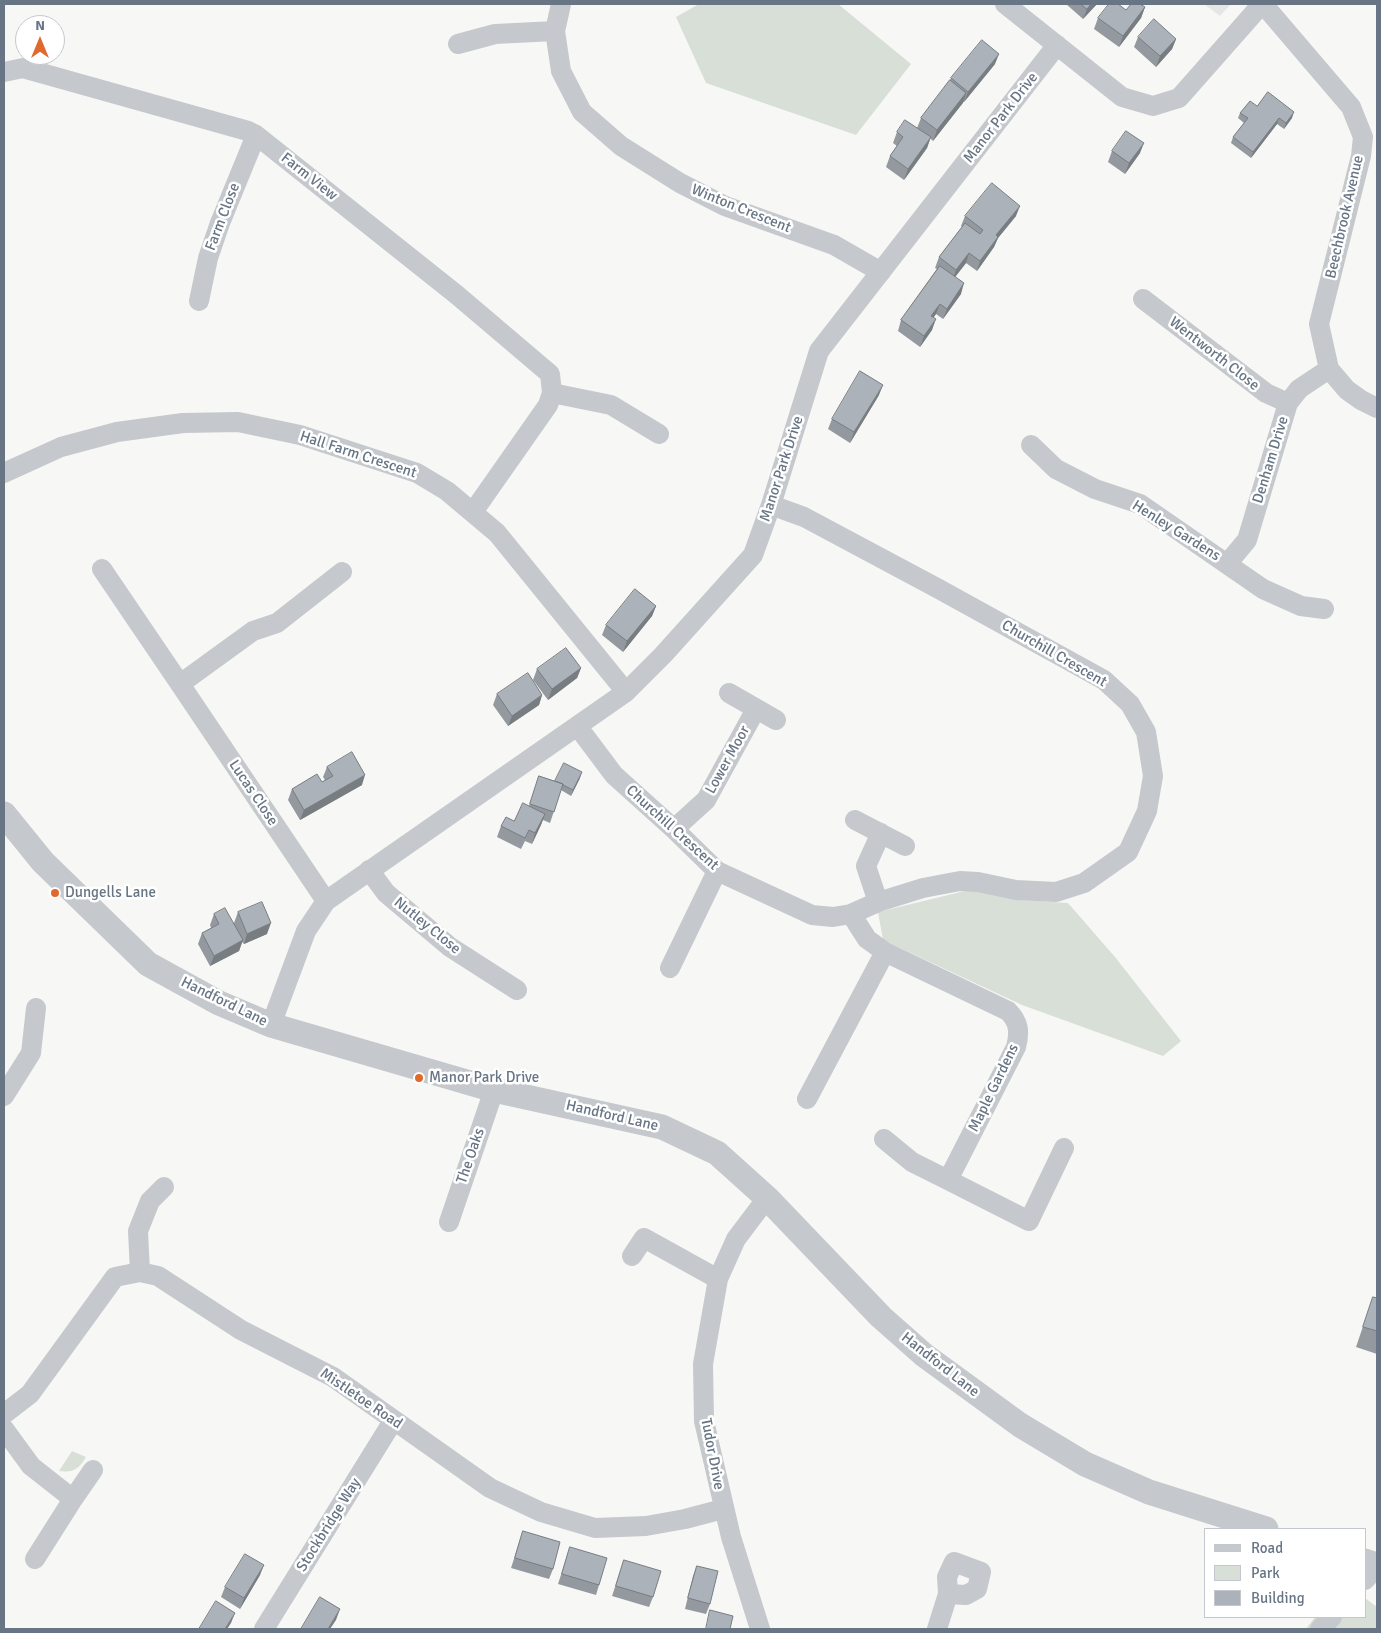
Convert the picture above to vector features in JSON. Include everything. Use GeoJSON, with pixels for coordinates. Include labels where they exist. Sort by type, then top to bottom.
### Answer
{"type":"FeatureCollection","features":[{"type":"Feature","properties":{"kind":"street","name":"Winton Crescent"},"geometry":{"type":"LineString","coordinates":[[561,4],[555,31],[561,71],[582,112],[621,146],[680,184],[725,206],[834,244],[881,272]]}},
{"type":"Feature","properties":{"kind":"street"},"geometry":{"type":"LineString","coordinates":[[1005,4],[1122,97],[1153,106],[1179,98],[1262,4]]}},
{"type":"Feature","properties":{"kind":"street","name":"Beechbrook Avenue"},"geometry":{"type":"LineString","coordinates":[[1262,4],[1351,107],[1363,137],[1319,324],[1329,369],[1347,390],[1377,408]]}},
{"type":"Feature","properties":{"kind":"street"},"geometry":{"type":"LineString","coordinates":[[458,44],[496,34],[555,31]]}},
{"type":"Feature","properties":{"kind":"street","name":"Manor Park Drive"},"geometry":{"type":"LineString","coordinates":[[271,1025],[306,932],[326,901],[626,692],[663,655],[753,555],[771,505],[819,351],[1057,45]]}},
{"type":"Feature","properties":{"kind":"street","name":"Farm View"},"geometry":{"type":"LineString","coordinates":[[4,72],[24,68],[248,131],[256,135],[457,294],[550,374],[552,393]]}},
{"type":"Feature","properties":{"kind":"street","name":"Farm Close"},"geometry":{"type":"LineString","coordinates":[[199,301],[208,258],[220,223],[256,135]]}},
{"type":"Feature","properties":{"kind":"street","name":"Wentworth Close"},"geometry":{"type":"LineString","coordinates":[[1143,299],[1266,393],[1288,402]]}},
{"type":"Feature","properties":{"kind":"street","name":"Denham Drive"},"geometry":{"type":"LineString","coordinates":[[1227,564],[1247,540],[1288,402],[1299,389],[1329,369]]}},
{"type":"Feature","properties":{"kind":"street"},"geometry":{"type":"LineString","coordinates":[[473,512],[548,405],[552,393],[611,405],[659,434]]}},
{"type":"Feature","properties":{"kind":"street","name":"Hall Farm Crescent"},"geometry":{"type":"LineString","coordinates":[[4,473],[61,447],[117,432],[183,423],[238,422],[300,435],[417,473],[447,492],[497,533],[626,692]]}},
{"type":"Feature","properties":{"kind":"street","name":"Henley Gardens"},"geometry":{"type":"LineString","coordinates":[[1031,445],[1056,469],[1096,489],[1140,504],[1263,589],[1301,606],[1324,609]]}},
{"type":"Feature","properties":{"kind":"street","name":"Churchill Crescent"},"geometry":{"type":"LineString","coordinates":[[578,727],[614,775],[717,871],[812,915],[833,917],[851,914],[878,902],[932,886],[960,882],[978,882],[1016,890],[1056,892],[1084,883],[1128,852],[1147,811],[1153,776],[1146,732],[1130,704],[1104,680],[938,588],[804,517],[771,505]]}},
{"type":"Feature","properties":{"kind":"street","name":"Lucas Close"},"geometry":{"type":"LineString","coordinates":[[102,569],[326,901]]}},
{"type":"Feature","properties":{"kind":"street"},"geometry":{"type":"LineString","coordinates":[[180,684],[253,631],[277,622],[342,572]]}},
{"type":"Feature","properties":{"kind":"street","name":"Lower Moor"},"geometry":{"type":"LineString","coordinates":[[729,693],[776,720]]}},
{"type":"Feature","properties":{"kind":"street","name":"Lower Moor"},"geometry":{"type":"LineString","coordinates":[[674,829],[706,800],[756,709]]}},
{"type":"Feature","properties":{"kind":"street","name":"Handford Lane"},"geometry":{"type":"LineString","coordinates":[[4,814],[43,862],[148,964],[219,1003],[271,1025],[494,1090],[662,1127],[718,1153],[767,1198],[881,1317],[924,1354],[1020,1425],[1085,1464],[1150,1492],[1263,1528]]}},
{"type":"Feature","properties":{"kind":"street"},"geometry":{"type":"LineString","coordinates":[[855,820],[905,846]]}},
{"type":"Feature","properties":{"kind":"street"},"geometry":{"type":"LineString","coordinates":[[878,902],[866,866],[881,833]]}},
{"type":"Feature","properties":{"kind":"street","name":"Nutley Close"},"geometry":{"type":"LineString","coordinates":[[369,870],[386,893],[450,947],[517,990]]}},
{"type":"Feature","properties":{"kind":"street"},"geometry":{"type":"LineString","coordinates":[[670,968],[717,871]]}},
{"type":"Feature","properties":{"kind":"street","name":"Maple Gardens"},"geometry":{"type":"LineString","coordinates":[[851,914],[867,939],[885,952],[1008,1011],[1015,1018],[1019,1028],[1016,1046],[948,1180]]}},
{"type":"Feature","properties":{"kind":"street"},"geometry":{"type":"LineString","coordinates":[[807,1099],[885,952]]}},
{"type":"Feature","properties":{"kind":"street"},"geometry":{"type":"LineString","coordinates":[[4,1096],[31,1053],[36,1008]]}},
{"type":"Feature","properties":{"kind":"street","name":"The Oaks"},"geometry":{"type":"LineString","coordinates":[[449,1222],[494,1090]]}},
{"type":"Feature","properties":{"kind":"street"},"geometry":{"type":"LineString","coordinates":[[884,1139],[912,1162],[1029,1221],[1064,1148]]}},
{"type":"Feature","properties":{"kind":"street"},"geometry":{"type":"LineString","coordinates":[[140,1272],[138,1231],[150,1201],[164,1187]]}},
{"type":"Feature","properties":{"kind":"street","name":"Tudor Drive"},"geometry":{"type":"LineString","coordinates":[[760,1629],[730,1537],[704,1421],[703,1364],[718,1279],[736,1240],[767,1198]]}},
{"type":"Feature","properties":{"kind":"street"},"geometry":{"type":"LineString","coordinates":[[632,1256],[644,1238],[718,1279]]}},
{"type":"Feature","properties":{"kind":"street","name":"Mistletoe Road"},"geometry":{"type":"LineString","coordinates":[[4,1414],[30,1394],[114,1277],[140,1272],[158,1276],[241,1330],[333,1377],[490,1488],[541,1512],[595,1528],[646,1526],[685,1519],[723,1509]]}},
{"type":"Feature","properties":{"kind":"street","name":"Stockbridge Way"},"geometry":{"type":"LineString","coordinates":[[264,1629],[393,1420]]}},
{"type":"Feature","properties":{"kind":"street"},"geometry":{"type":"LineString","coordinates":[[4,1429],[31,1466],[73,1499]]}},
{"type":"Feature","properties":{"kind":"street"},"geometry":{"type":"LineString","coordinates":[[35,1559],[93,1470]]}},
{"type":"Feature","properties":{"kind":"street"},"geometry":{"type":"LineString","coordinates":[[1366,1579],[1377,1565]]}},
{"type":"Feature","properties":{"kind":"street"},"geometry":{"type":"LineString","coordinates":[[937,1629],[948,1594]]}},
{"type":"Feature","properties":{"kind":"street"},"geometry":{"type":"LineString","coordinates":[[1320,1629],[1331,1618]]}},
{"type":"Feature","properties":{"kind":"shaded area"},"geometry":{"type":"Polygon","coordinates":[[[1204,4],[1231,4],[1220,16],[1204,4]]]}},
{"type":"Feature","properties":{"kind":"green space"},"geometry":{"type":"Polygon","coordinates":[[[699,4],[838,4],[911,64],[856,135],[706,83],[676,17],[699,4]]]}},
{"type":"Feature","properties":{"kind":"green space"},"geometry":{"type":"Polygon","coordinates":[[[969,890],[1021,900],[1068,903],[1115,957],[1181,1041],[1163,1056],[1022,1005],[883,940],[878,912],[969,890]]]}},
{"type":"Feature","properties":{"kind":"green space"},"geometry":{"type":"Polygon","coordinates":[[[72,1451],[86,1457],[81,1465],[75,1469],[59,1471],[72,1451]]]}},
{"type":"Feature","properties":{"kind":"green space"},"geometry":{"type":"Polygon","coordinates":[[[1366,1599],[1377,1607],[1377,1629],[1306,1629],[1314,1618],[1366,1618],[1366,1599]]]}},
{"type":"Feature","properties":{"kind":"building"},"geometry":{"type":"Polygon","coordinates":[[[1081,4],[1091,4],[1087,9],[1081,4]]]}},
{"type":"Feature","properties":{"kind":"building"},"geometry":{"type":"Polygon","coordinates":[[[1109,4],[1118,4],[1126,10],[1131,4],[1140,4],[1145,7],[1123,36],[1098,18],[1109,4]]]}},
{"type":"Feature","properties":{"kind":"building"},"geometry":{"type":"Polygon","coordinates":[[[1154,19],[1176,39],[1160,56],[1138,37],[1154,19]]]}},
{"type":"Feature","properties":{"kind":"building"},"geometry":{"type":"Polygon","coordinates":[[[982,40],[999,54],[968,92],[951,78],[982,40]]]}},
{"type":"Feature","properties":{"kind":"building"},"geometry":{"type":"Polygon","coordinates":[[[950,80],[966,93],[937,130],[921,118],[950,80]]]}},
{"type":"Feature","properties":{"kind":"building"},"geometry":{"type":"Polygon","coordinates":[[[1268,92],[1294,112],[1286,123],[1279,118],[1253,152],[1233,137],[1248,118],[1240,113],[1250,101],[1257,106],[1268,92]]]}},
{"type":"Feature","properties":{"kind":"building"},"geometry":{"type":"Polygon","coordinates":[[[905,120],[931,137],[908,169],[890,156],[903,137],[897,132],[905,120]]]}},
{"type":"Feature","properties":{"kind":"building"},"geometry":{"type":"Polygon","coordinates":[[[1126,131],[1144,143],[1129,163],[1112,151],[1126,131]]]}},
{"type":"Feature","properties":{"kind":"building"},"geometry":{"type":"Polygon","coordinates":[[[992,183],[1020,206],[996,235],[998,237],[980,261],[969,253],[956,270],[939,257],[965,223],[980,234],[983,230],[965,216],[992,183]]]}},
{"type":"Feature","properties":{"kind":"building"},"geometry":{"type":"Polygon","coordinates":[[[940,266],[964,283],[947,309],[940,304],[931,316],[936,319],[924,336],[901,320],[940,266]]]}},
{"type":"Feature","properties":{"kind":"building"},"geometry":{"type":"Polygon","coordinates":[[[860,371],[883,385],[854,432],[832,419],[860,371]]]}},
{"type":"Feature","properties":{"kind":"building"},"geometry":{"type":"Polygon","coordinates":[[[635,589],[656,606],[627,641],[606,625],[635,589]]]}},
{"type":"Feature","properties":{"kind":"building"},"geometry":{"type":"Polygon","coordinates":[[[566,648],[581,668],[552,689],[537,669],[566,648]]]}},
{"type":"Feature","properties":{"kind":"building"},"geometry":{"type":"Polygon","coordinates":[[[528,673],[542,695],[512,716],[497,694],[528,673]]]}},
{"type":"Feature","properties":{"kind":"building"},"geometry":{"type":"Polygon","coordinates":[[[352,752],[365,775],[304,810],[292,789],[317,774],[322,782],[333,776],[327,767],[352,752]]]}},
{"type":"Feature","properties":{"kind":"building"},"geometry":{"type":"Polygon","coordinates":[[[564,763],[582,772],[573,790],[555,781],[564,763]]]}},
{"type":"Feature","properties":{"kind":"building"},"geometry":{"type":"Polygon","coordinates":[[[539,776],[563,784],[554,812],[530,804],[539,776]]]}},
{"type":"Feature","properties":{"kind":"building"},"geometry":{"type":"Polygon","coordinates":[[[523,803],[545,814],[535,833],[529,830],[525,838],[501,826],[506,817],[514,821],[523,803]]]}},
{"type":"Feature","properties":{"kind":"building"},"geometry":{"type":"Polygon","coordinates":[[[262,902],[271,923],[247,934],[238,912],[262,902]]]}},
{"type":"Feature","properties":{"kind":"building"},"geometry":{"type":"Polygon","coordinates":[[[225,908],[243,940],[214,956],[202,933],[219,924],[214,914],[225,908]]]}},
{"type":"Feature","properties":{"kind":"building"},"geometry":{"type":"Polygon","coordinates":[[[1373,1297],[1377,1298],[1377,1331],[1363,1327],[1373,1297]]]}},
{"type":"Feature","properties":{"kind":"building"},"geometry":{"type":"Polygon","coordinates":[[[523,1531],[560,1542],[553,1569],[515,1558],[523,1531]]]}},
{"type":"Feature","properties":{"kind":"building"},"geometry":{"type":"Polygon","coordinates":[[[570,1547],[607,1558],[599,1585],[562,1574],[570,1547]]]}},
{"type":"Feature","properties":{"kind":"building"},"geometry":{"type":"Polygon","coordinates":[[[245,1554],[264,1565],[244,1598],[225,1587],[245,1554]]]}},
{"type":"Feature","properties":{"kind":"building"},"geometry":{"type":"Polygon","coordinates":[[[624,1560],[661,1571],[653,1597],[616,1586],[624,1560]]]}},
{"type":"Feature","properties":{"kind":"building"},"geometry":{"type":"Polygon","coordinates":[[[697,1566],[718,1571],[710,1604],[688,1598],[697,1566]]]}},
{"type":"Feature","properties":{"kind":"building"},"geometry":{"type":"Polygon","coordinates":[[[320,1597],[340,1609],[328,1629],[301,1629],[320,1597]]]}},
{"type":"Feature","properties":{"kind":"building"},"geometry":{"type":"Polygon","coordinates":[[[216,1601],[235,1613],[225,1629],[199,1629],[216,1601]]]}},
{"type":"Feature","properties":{"kind":"building"},"geometry":{"type":"Polygon","coordinates":[[[710,1610],[733,1616],[730,1629],[706,1629],[710,1610]]]}},
{"type":"Feature","properties":{"kind":"place","name":"Dungells Lane"},"geometry":{"type":"Point","coordinates":[55,893]}},
{"type":"Feature","properties":{"kind":"place","name":"Manor Park Drive"},"geometry":{"type":"Point","coordinates":[419,1078]}}]}
